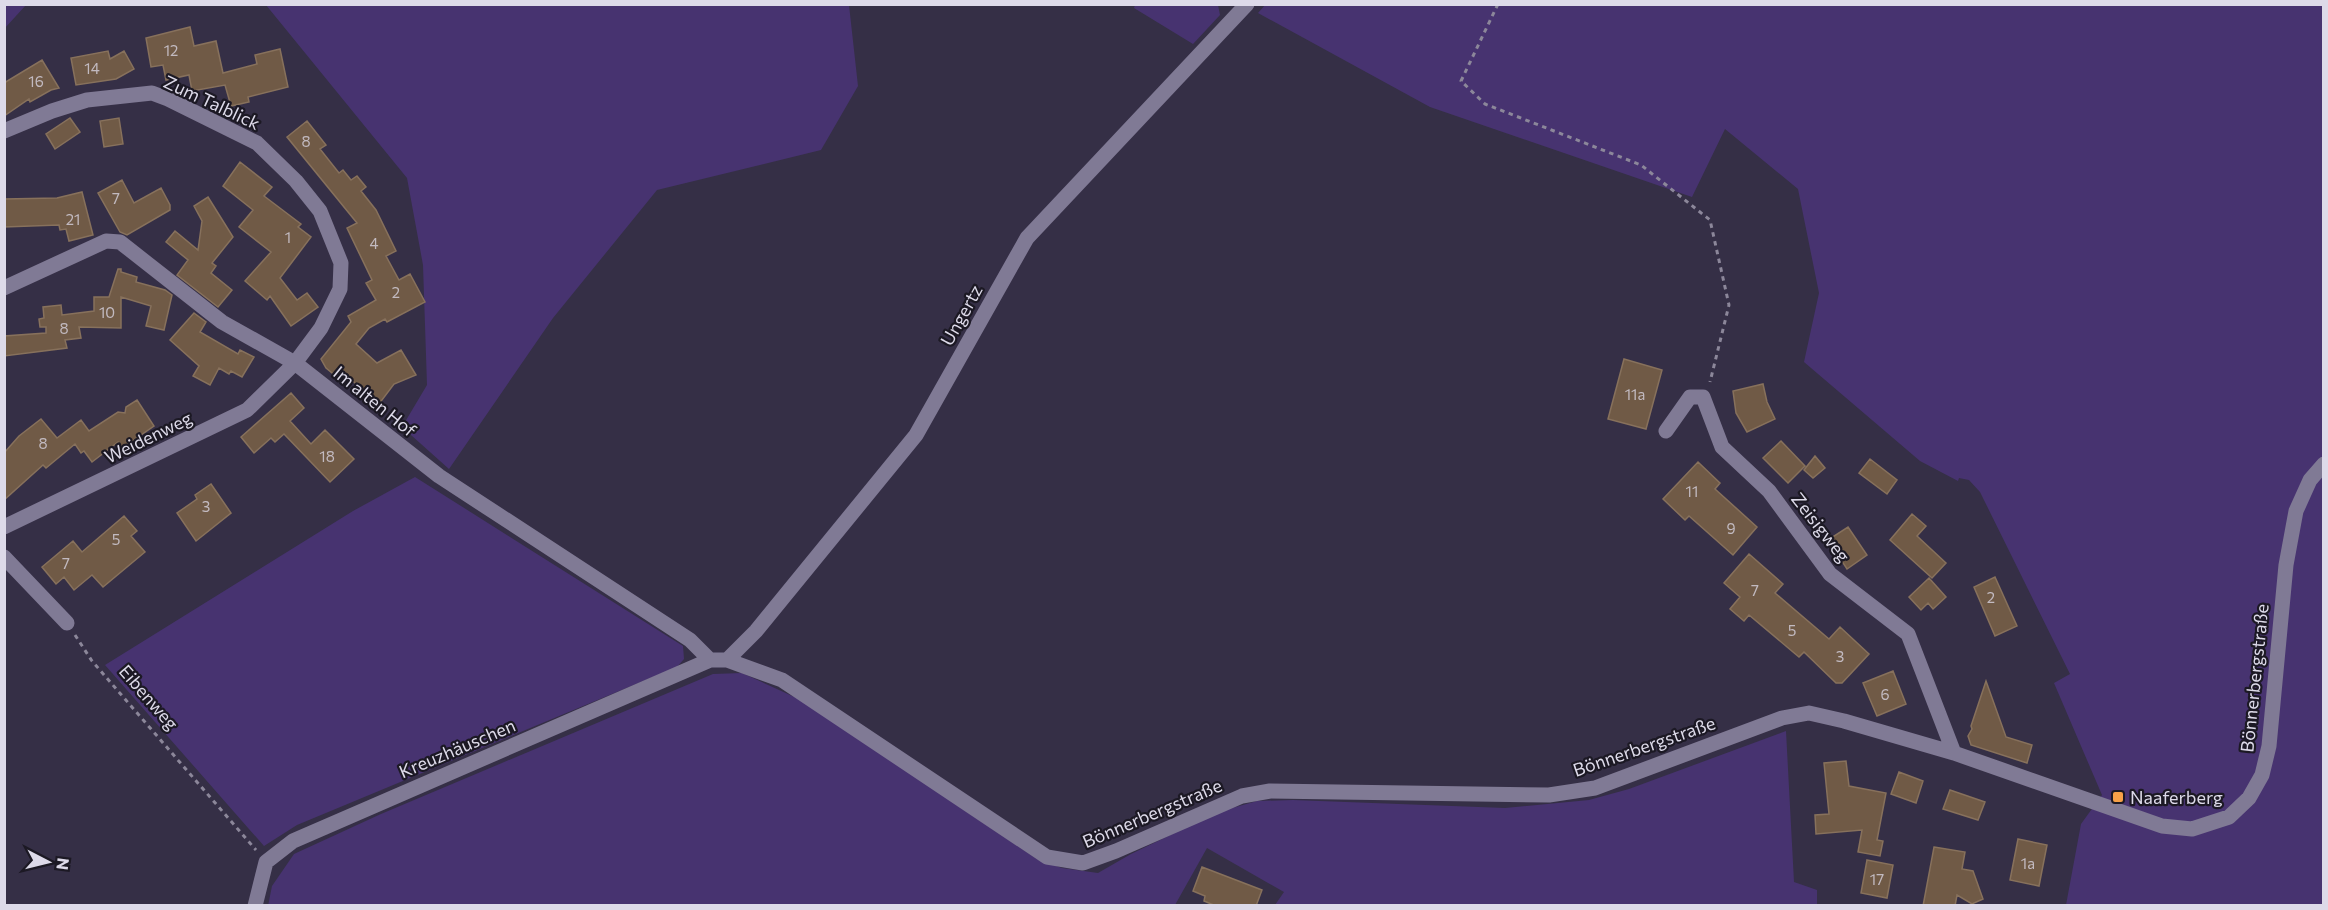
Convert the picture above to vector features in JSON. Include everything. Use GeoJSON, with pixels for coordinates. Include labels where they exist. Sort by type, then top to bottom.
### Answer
{"type":"FeatureCollection","features":[{"type":"Feature","properties":{"kind":"street","name":"Ungertz"},"geometry":{"type":"LineString","coordinates":[[727,660],[756,631],[916,435],[1027,238],[1247,4]]}},
{"type":"Feature","properties":{"kind":"street","name":"Zum Talblick"},"geometry":{"type":"LineString","coordinates":[[4,131],[52,111],[87,100],[152,93],[191,109],[257,143],[296,181],[320,211],[341,263],[340,289],[321,328],[295,363]]}},
{"type":"Feature","properties":{"kind":"street","name":"Im alten Hof"},"geometry":{"type":"LineString","coordinates":[[4,288],[106,241],[120,242],[222,322],[295,363],[439,476],[690,640],[710,660]]}},
{"type":"Feature","properties":{"kind":"street","name":"Weidenweg"},"geometry":{"type":"LineString","coordinates":[[4,527],[247,410],[295,363]]}},
{"type":"Feature","properties":{"kind":"street"},"geometry":{"type":"LineString","coordinates":[[1666,431],[1690,397],[1703,397],[1705,402]]}},
{"type":"Feature","properties":{"kind":"street","name":"Zeisigweg"},"geometry":{"type":"LineString","coordinates":[[1705,402],[1722,447],[1769,492],[1830,574],[1908,634],[1954,753]]}},
{"type":"Feature","properties":{"kind":"street","name":"Bönnerbergstraße"},"geometry":{"type":"LineString","coordinates":[[710,660],[727,660],[782,680],[1047,857],[1083,863],[1242,796],[1270,791],[1549,795],[1594,788],[1782,718],[1809,713],[1954,753],[2162,826],[2192,829],[2229,817],[2249,798],[2262,775],[2269,746],[2285,577],[2296,511],[2310,480],[2324,464]]}},
{"type":"Feature","properties":{"kind":"street"},"geometry":{"type":"LineString","coordinates":[[4,557],[67,623]]}},
{"type":"Feature","properties":{"kind":"street","name":"Kreuzhäuschen"},"geometry":{"type":"LineString","coordinates":[[266,862],[293,841],[710,660]]}},
{"type":"Feature","properties":{"kind":"street"},"geometry":{"type":"LineString","coordinates":[[255,906],[266,862]]}},
{"type":"Feature","properties":{"kind":"path"},"geometry":{"type":"LineString","coordinates":[[1498,4],[1461,81],[1485,104],[1641,165],[1710,220],[1729,305],[1705,402]]}},
{"type":"Feature","properties":{"kind":"path","name":"Eibenweg"},"geometry":{"type":"LineString","coordinates":[[67,623],[92,661],[266,862]]}},
{"type":"Feature","properties":{"kind":"shaded area"},"geometry":{"type":"Polygon","coordinates":[[[1266,4],[2323,5],[2323,905],[2066,905],[2081,824],[2102,795],[2054,683],[2070,674],[1980,492],[1969,480],[1959,478],[1958,481],[1920,461],[1804,362],[1819,293],[1798,189],[1725,129],[1692,197],[1430,107],[1258,13],[1266,4]]]}},
{"type":"Feature","properties":{"kind":"shaded area"},"geometry":{"type":"Polygon","coordinates":[[[4,5],[26,5],[5,28],[4,5]]]}},
{"type":"Feature","properties":{"kind":"shaded area"},"geometry":{"type":"Polygon","coordinates":[[[266,5],[849,5],[858,86],[821,150],[657,190],[553,318],[449,469],[402,427],[427,385],[423,265],[407,178],[266,5]]]}},
{"type":"Feature","properties":{"kind":"shaded area"},"geometry":{"type":"Polygon","coordinates":[[[1135,5],[1218,5],[1220,15],[1193,44],[1134,8],[1135,5]]]}},
{"type":"Feature","properties":{"kind":"shaded area"},"geometry":{"type":"Polygon","coordinates":[[[415,477],[683,646],[684,659],[677,667],[297,825],[264,846],[105,665],[353,511],[415,477]]]}},
{"type":"Feature","properties":{"kind":"shaded area"},"geometry":{"type":"Polygon","coordinates":[[[742,673],[801,700],[1037,859],[1062,868],[1098,873],[1131,854],[1218,812],[1257,801],[1293,800],[1505,808],[1589,800],[1629,789],[1786,731],[1794,882],[1817,890],[1817,906],[1275,905],[1284,892],[1207,848],[1175,905],[268,906],[272,886],[294,854],[381,814],[713,674],[742,673]]]}},
{"type":"Feature","properties":{"kind":"building"},"geometry":{"type":"Polygon","coordinates":[[[190,27],[194,46],[216,41],[223,73],[257,64],[255,55],[280,49],[288,87],[248,97],[249,102],[231,106],[225,85],[192,91],[189,75],[166,80],[163,65],[151,67],[146,38],[190,27]]]}},
{"type":"Feature","properties":{"kind":"building"},"geometry":{"type":"Polygon","coordinates":[[[108,51],[110,59],[124,51],[134,69],[116,79],[76,85],[71,58],[108,51]]]}},
{"type":"Feature","properties":{"kind":"building"},"geometry":{"type":"Polygon","coordinates":[[[42,60],[59,88],[30,102],[29,99],[4,116],[4,83],[42,60]]]}},
{"type":"Feature","properties":{"kind":"building"},"geometry":{"type":"Polygon","coordinates":[[[70,118],[80,132],[55,149],[46,134],[70,118]]]}},
{"type":"Feature","properties":{"kind":"building"},"geometry":{"type":"Polygon","coordinates":[[[119,118],[123,144],[104,147],[100,121],[119,118]]]}},
{"type":"Feature","properties":{"kind":"building"},"geometry":{"type":"Polygon","coordinates":[[[307,121],[326,145],[320,149],[339,173],[343,170],[351,180],[357,176],[366,187],[361,191],[376,210],[396,251],[386,256],[399,280],[410,274],[425,302],[387,322],[385,319],[369,328],[356,344],[377,363],[401,350],[416,375],[394,384],[379,404],[347,376],[342,381],[326,368],[321,359],[351,322],[348,316],[376,300],[366,283],[372,280],[347,228],[357,223],[287,137],[307,121]]]}},
{"type":"Feature","properties":{"kind":"building"},"geometry":{"type":"Polygon","coordinates":[[[240,162],[272,187],[264,196],[301,224],[298,227],[311,237],[280,278],[297,300],[307,293],[318,307],[291,326],[270,296],[267,300],[245,281],[271,252],[239,227],[253,210],[223,186],[240,162]]]}},
{"type":"Feature","properties":{"kind":"building"},"geometry":{"type":"Polygon","coordinates":[[[122,180],[134,203],[161,188],[170,205],[170,210],[127,235],[120,232],[98,193],[122,180]]]}},
{"type":"Feature","properties":{"kind":"building"},"geometry":{"type":"Polygon","coordinates":[[[82,192],[93,235],[69,241],[66,229],[60,230],[59,225],[4,227],[4,199],[57,198],[82,192]]]}},
{"type":"Feature","properties":{"kind":"building"},"geometry":{"type":"Polygon","coordinates":[[[208,197],[233,237],[212,263],[216,266],[211,273],[232,290],[218,307],[177,275],[188,260],[166,242],[175,231],[198,250],[202,221],[194,206],[208,197]]]}},
{"type":"Feature","properties":{"kind":"building"},"geometry":{"type":"Polygon","coordinates":[[[118,269],[137,277],[136,282],[165,290],[172,295],[164,330],[146,326],[151,306],[121,297],[121,328],[79,327],[81,338],[65,340],[67,348],[4,356],[4,336],[46,333],[46,327],[40,327],[39,319],[44,318],[43,307],[61,305],[62,315],[94,311],[94,297],[109,297],[118,269]]]}},
{"type":"Feature","properties":{"kind":"building"},"geometry":{"type":"Polygon","coordinates":[[[194,313],[206,322],[200,332],[238,354],[240,350],[254,357],[242,377],[231,371],[229,374],[219,368],[210,385],[193,376],[199,366],[170,340],[194,313]]]}},
{"type":"Feature","properties":{"kind":"building"},"geometry":{"type":"Polygon","coordinates":[[[1624,359],[1662,370],[1646,429],[1608,419],[1624,359]]]}},
{"type":"Feature","properties":{"kind":"building"},"geometry":{"type":"Polygon","coordinates":[[[1763,384],[1767,402],[1775,419],[1747,432],[1736,413],[1733,391],[1763,384]]]}},
{"type":"Feature","properties":{"kind":"building"},"geometry":{"type":"Polygon","coordinates":[[[291,393],[304,408],[290,421],[311,444],[325,430],[354,459],[330,482],[284,434],[275,442],[271,438],[254,453],[241,437],[291,393]]]}},
{"type":"Feature","properties":{"kind":"building"},"geometry":{"type":"Polygon","coordinates":[[[137,400],[154,426],[122,448],[118,442],[92,462],[84,451],[81,453],[75,444],[46,468],[43,465],[4,500],[4,453],[19,436],[41,419],[57,438],[81,420],[89,431],[118,412],[125,413],[126,407],[137,400]]]}},
{"type":"Feature","properties":{"kind":"building"},"geometry":{"type":"Polygon","coordinates":[[[1781,441],[1805,466],[1788,483],[1763,458],[1781,441]]]}},
{"type":"Feature","properties":{"kind":"building"},"geometry":{"type":"Polygon","coordinates":[[[1815,456],[1825,468],[1813,478],[1804,470],[1815,456]]]}},
{"type":"Feature","properties":{"kind":"building"},"geometry":{"type":"Polygon","coordinates":[[[1870,459],[1897,480],[1887,494],[1859,473],[1870,459]]]}},
{"type":"Feature","properties":{"kind":"building"},"geometry":{"type":"Polygon","coordinates":[[[1698,462],[1720,483],[1715,489],[1757,527],[1733,555],[1689,516],[1685,520],[1663,499],[1698,462]]]}},
{"type":"Feature","properties":{"kind":"building"},"geometry":{"type":"Polygon","coordinates":[[[211,484],[231,513],[196,541],[177,513],[197,499],[195,495],[211,484]]]}},
{"type":"Feature","properties":{"kind":"building"},"geometry":{"type":"Polygon","coordinates":[[[1912,514],[1926,526],[1917,536],[1946,563],[1932,578],[1890,540],[1912,514]]]}},
{"type":"Feature","properties":{"kind":"building"},"geometry":{"type":"Polygon","coordinates":[[[124,516],[137,531],[131,536],[145,552],[103,587],[92,575],[74,590],[64,577],[56,584],[42,567],[73,541],[82,552],[124,516]]]}},
{"type":"Feature","properties":{"kind":"building"},"geometry":{"type":"Polygon","coordinates":[[[1848,527],[1867,555],[1847,569],[1828,540],[1848,527]]]}},
{"type":"Feature","properties":{"kind":"building"},"geometry":{"type":"Polygon","coordinates":[[[1749,554],[1783,584],[1775,593],[1829,639],[1840,627],[1869,654],[1842,683],[1836,683],[1804,652],[1799,657],[1749,615],[1744,621],[1730,609],[1740,597],[1724,583],[1749,554]]]}},
{"type":"Feature","properties":{"kind":"building"},"geometry":{"type":"Polygon","coordinates":[[[1995,577],[2017,626],[1995,636],[1974,587],[1995,577]]]}},
{"type":"Feature","properties":{"kind":"building"},"geometry":{"type":"Polygon","coordinates":[[[1929,578],[1946,597],[1933,609],[1928,603],[1921,610],[1909,597],[1929,578]]]}},
{"type":"Feature","properties":{"kind":"building"},"geometry":{"type":"Polygon","coordinates":[[[1893,671],[1906,704],[1877,716],[1863,683],[1893,671]]]}},
{"type":"Feature","properties":{"kind":"building"},"geometry":{"type":"Polygon","coordinates":[[[1986,681],[2006,737],[2032,745],[2027,763],[1971,745],[1968,736],[1986,681]]]}},
{"type":"Feature","properties":{"kind":"building"},"geometry":{"type":"Polygon","coordinates":[[[1846,761],[1849,786],[1886,793],[1877,840],[1883,841],[1880,856],[1858,852],[1862,830],[1816,834],[1815,815],[1829,814],[1824,763],[1846,761]]]}},
{"type":"Feature","properties":{"kind":"building"},"geometry":{"type":"Polygon","coordinates":[[[1899,772],[1923,781],[1916,803],[1891,794],[1899,772]]]}},
{"type":"Feature","properties":{"kind":"building"},"geometry":{"type":"Polygon","coordinates":[[[1950,790],[1985,802],[1978,820],[1943,809],[1950,790]]]}},
{"type":"Feature","properties":{"kind":"building"},"geometry":{"type":"Polygon","coordinates":[[[2018,839],[2047,845],[2039,886],[2010,880],[2018,839]]]}},
{"type":"Feature","properties":{"kind":"building"},"geometry":{"type":"Polygon","coordinates":[[[1934,847],[1965,852],[1962,869],[1973,871],[1983,899],[1972,904],[1957,895],[1955,906],[1923,906],[1934,847]]]}},
{"type":"Feature","properties":{"kind":"building"},"geometry":{"type":"Polygon","coordinates":[[[1867,860],[1893,865],[1887,898],[1861,893],[1867,860]]]}},
{"type":"Feature","properties":{"kind":"building"},"geometry":{"type":"Polygon","coordinates":[[[1202,867],[1262,890],[1256,906],[1216,906],[1204,901],[1205,896],[1193,891],[1202,867]]]}},
{"type":"Feature","properties":{"kind":"place","name":"Naaferberg"},"geometry":{"type":"Point","coordinates":[2118,797]}}]}
